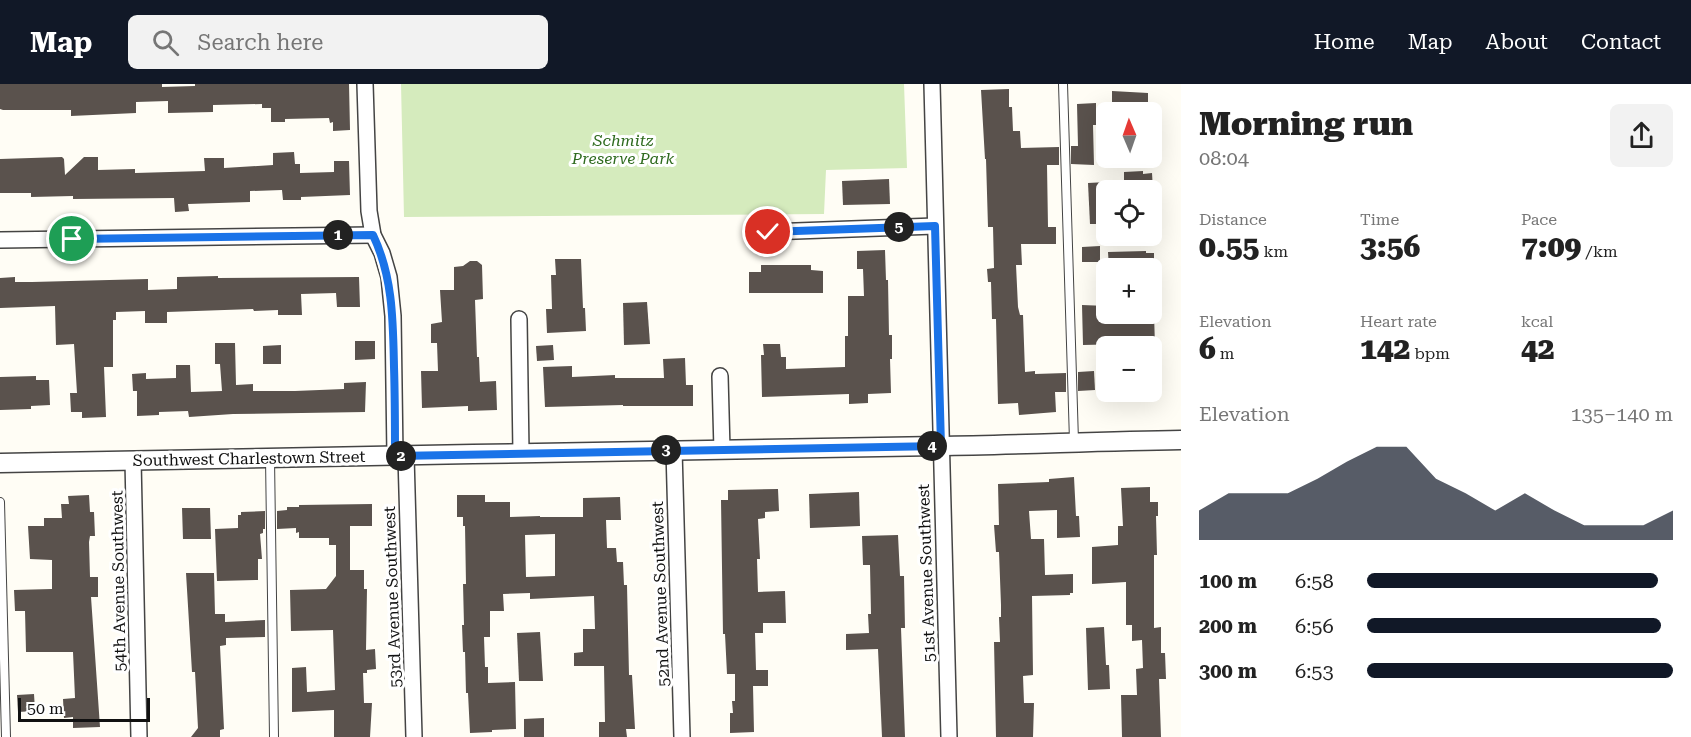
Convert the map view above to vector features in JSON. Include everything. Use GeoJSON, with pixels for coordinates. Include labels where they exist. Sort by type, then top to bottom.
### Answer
{"type":"FeatureCollection","features":[{"type":"Feature","properties":{"kind":"street","name":"53rd Avenue Southwest"},"geometry":{"type":"LineString","coordinates":[[365,84],[369,212],[373,235],[382,253],[389,277],[393,316],[414,737]]}},
{"type":"Feature","properties":{"kind":"street","name":"51st Avenue Southwest"},"geometry":{"type":"LineString","coordinates":[[932,84],[949,737]]}},
{"type":"Feature","properties":{"kind":"street"},"geometry":{"type":"LineString","coordinates":[[768,232],[935,226]]}},
{"type":"Feature","properties":{"kind":"street"},"geometry":{"type":"LineString","coordinates":[[0,240],[373,235]]}},
{"type":"Feature","properties":{"kind":"street"},"geometry":{"type":"LineString","coordinates":[[519,319],[521,453]]}},
{"type":"Feature","properties":{"kind":"street"},"geometry":{"type":"LineString","coordinates":[[720,376],[722,450]]}},
{"type":"Feature","properties":{"kind":"street","name":"Southwest Charlestown Street"},"geometry":{"type":"LineString","coordinates":[[0,463],[1181,440]]}},
{"type":"Feature","properties":{"kind":"street","name":"52nd Avenue Southwest"},"geometry":{"type":"LineString","coordinates":[[674,450],[682,737]]}},
{"type":"Feature","properties":{"kind":"street","name":"54th Avenue Southwest"},"geometry":{"type":"LineString","coordinates":[[133,460],[139,737]]}},
{"type":"Feature","properties":{"kind":"lane"},"geometry":{"type":"LineString","coordinates":[[1063,84],[1074,441]]}},
{"type":"Feature","properties":{"kind":"lane"},"geometry":{"type":"LineString","coordinates":[[270,456],[274,737]]}},
{"type":"Feature","properties":{"kind":"lane"},"geometry":{"type":"LineString","coordinates":[[0,502],[6,737]]}},
{"type":"Feature","properties":{"kind":"green space","name":"Schmitz Preserve Park"},"geometry":{"type":"Polygon","coordinates":[[[401,84],[904,84],[907,168],[826,170],[824,214],[404,217],[401,84]]]}},
{"type":"Feature","properties":{"kind":"building"},"geometry":{"type":"Polygon","coordinates":[[[0,84],[162,84],[162,87],[195,86],[195,84],[349,84],[350,130],[333,131],[333,122],[330,123],[329,118],[285,119],[285,122],[271,122],[271,108],[262,108],[262,104],[213,105],[213,112],[168,113],[168,101],[136,102],[136,113],[71,116],[71,110],[3,110],[0,109],[0,84]]]}},
{"type":"Feature","properties":{"kind":"building"},"geometry":{"type":"Polygon","coordinates":[[[1009,89],[1013,131],[1020,131],[1021,148],[1059,147],[1059,165],[1047,165],[1048,227],[1056,227],[1056,244],[1021,244],[1022,265],[1016,265],[1018,307],[1020,315],[1023,315],[1025,372],[1066,373],[1066,392],[1055,392],[1056,412],[1019,415],[1018,403],[998,404],[996,319],[992,319],[991,282],[988,282],[987,269],[994,268],[993,227],[988,227],[981,90],[1009,89]]]}},
{"type":"Feature","properties":{"kind":"building"},"geometry":{"type":"Polygon","coordinates":[[[1112,91],[1148,93],[1148,102],[1112,102],[1112,91]]]}},
{"type":"Feature","properties":{"kind":"building"},"geometry":{"type":"Polygon","coordinates":[[[1096,103],[1096,125],[1093,125],[1094,165],[1071,164],[1071,146],[1078,146],[1077,104],[1096,103]]]}},
{"type":"Feature","properties":{"kind":"building"},"geometry":{"type":"Polygon","coordinates":[[[294,152],[295,164],[300,164],[300,173],[334,172],[334,161],[349,161],[350,195],[283,200],[282,190],[250,191],[250,202],[188,204],[189,211],[175,212],[174,198],[73,199],[73,196],[31,197],[31,193],[0,193],[0,159],[62,157],[65,175],[84,157],[98,157],[98,170],[135,169],[135,173],[205,171],[204,158],[224,158],[224,168],[273,165],[273,153],[294,152]]]}},
{"type":"Feature","properties":{"kind":"building"},"geometry":{"type":"Polygon","coordinates":[[[1124,172],[1152,173],[1152,180],[1124,180],[1124,172]]]}},
{"type":"Feature","properties":{"kind":"building"},"geometry":{"type":"Polygon","coordinates":[[[889,179],[890,204],[843,205],[842,181],[889,179]]]}},
{"type":"Feature","properties":{"kind":"building"},"geometry":{"type":"Polygon","coordinates":[[[1088,183],[1096,183],[1096,224],[1090,224],[1088,183]]]}},
{"type":"Feature","properties":{"kind":"building"},"geometry":{"type":"Polygon","coordinates":[[[1100,246],[1100,258],[1096,258],[1096,262],[1082,262],[1082,247],[1100,246]]]}},
{"type":"Feature","properties":{"kind":"building"},"geometry":{"type":"Polygon","coordinates":[[[885,250],[889,335],[892,335],[891,393],[868,394],[868,403],[849,404],[849,394],[762,397],[763,344],[780,344],[781,357],[786,357],[786,369],[845,367],[848,296],[864,296],[863,269],[857,269],[857,251],[885,250]]]}},
{"type":"Feature","properties":{"kind":"building"},"geometry":{"type":"Polygon","coordinates":[[[1146,251],[1146,253],[1154,253],[1154,258],[1108,258],[1108,252],[1146,251]]]}},
{"type":"Feature","properties":{"kind":"building"},"geometry":{"type":"Polygon","coordinates":[[[555,259],[581,259],[586,331],[547,333],[546,309],[552,309],[551,275],[556,275],[555,259]]]}},
{"type":"Feature","properties":{"kind":"building"},"geometry":{"type":"Polygon","coordinates":[[[470,261],[477,261],[482,265],[483,299],[475,300],[480,382],[496,381],[497,410],[468,411],[468,406],[422,408],[421,371],[438,371],[437,343],[431,343],[431,324],[442,322],[440,290],[454,290],[454,267],[463,266],[470,261]]]}},
{"type":"Feature","properties":{"kind":"building"},"geometry":{"type":"Polygon","coordinates":[[[761,265],[811,265],[811,270],[823,271],[823,293],[749,293],[749,272],[761,272],[761,265]]]}},
{"type":"Feature","properties":{"kind":"building"},"geometry":{"type":"Polygon","coordinates":[[[218,276],[218,278],[359,277],[360,307],[337,307],[336,293],[301,294],[302,315],[278,315],[278,310],[254,311],[253,309],[167,312],[167,323],[145,323],[145,311],[116,312],[116,320],[113,320],[113,367],[104,367],[106,417],[82,418],[82,412],[71,412],[70,393],[77,393],[74,344],[56,345],[55,306],[0,308],[0,278],[15,277],[15,282],[148,279],[148,290],[177,289],[177,277],[218,276]]]}},
{"type":"Feature","properties":{"kind":"building"},"geometry":{"type":"Polygon","coordinates":[[[647,302],[650,344],[624,345],[623,303],[647,302]]]}},
{"type":"Feature","properties":{"kind":"building"},"geometry":{"type":"Polygon","coordinates":[[[1082,305],[1096,306],[1096,324],[1154,324],[1155,336],[1096,336],[1096,345],[1083,345],[1082,305]]]}},
{"type":"Feature","properties":{"kind":"building"},"geometry":{"type":"Polygon","coordinates":[[[355,341],[375,341],[375,359],[355,360],[355,341]]]}},
{"type":"Feature","properties":{"kind":"building"},"geometry":{"type":"Polygon","coordinates":[[[215,343],[235,343],[236,385],[253,384],[253,391],[295,391],[344,389],[344,383],[366,382],[365,412],[189,417],[188,411],[159,412],[159,415],[137,416],[137,391],[133,391],[132,374],[146,373],[146,379],[176,378],[176,365],[190,365],[191,392],[222,391],[220,364],[215,364],[215,343]]]}},
{"type":"Feature","properties":{"kind":"building"},"geometry":{"type":"Polygon","coordinates":[[[281,345],[281,364],[263,364],[263,346],[281,345]]]}},
{"type":"Feature","properties":{"kind":"building"},"geometry":{"type":"Polygon","coordinates":[[[553,345],[554,360],[537,361],[536,346],[553,345]]]}},
{"type":"Feature","properties":{"kind":"building"},"geometry":{"type":"Polygon","coordinates":[[[685,358],[686,385],[693,385],[693,406],[545,407],[543,367],[572,366],[572,377],[615,375],[615,378],[664,378],[663,359],[685,358]]]}},
{"type":"Feature","properties":{"kind":"building"},"geometry":{"type":"Polygon","coordinates":[[[1094,371],[1095,390],[1078,391],[1078,372],[1094,371]]]}},
{"type":"Feature","properties":{"kind":"building"},"geometry":{"type":"Polygon","coordinates":[[[36,376],[36,380],[49,380],[50,405],[31,406],[31,409],[0,410],[0,377],[36,376]]]}},
{"type":"Feature","properties":{"kind":"building"},"geometry":{"type":"Polygon","coordinates":[[[1074,477],[1076,516],[1079,516],[1080,537],[1057,538],[1057,510],[1029,511],[1031,539],[1044,539],[1045,575],[1073,574],[1073,593],[1070,595],[1032,596],[1033,675],[1023,676],[1024,703],[1034,703],[1033,737],[996,737],[994,642],[1000,642],[999,617],[1001,617],[999,552],[996,552],[994,525],[999,525],[998,484],[1049,482],[1049,479],[1074,477]]]}},
{"type":"Feature","properties":{"kind":"building"},"geometry":{"type":"Polygon","coordinates":[[[1150,487],[1150,502],[1158,502],[1157,555],[1154,555],[1154,628],[1161,627],[1161,653],[1165,653],[1166,679],[1159,679],[1161,737],[1122,737],[1121,695],[1137,695],[1136,669],[1143,668],[1142,640],[1132,641],[1132,625],[1126,625],[1126,582],[1092,584],[1092,547],[1118,545],[1118,526],[1123,526],[1121,488],[1150,487]]]}},
{"type":"Feature","properties":{"kind":"building"},"geometry":{"type":"Polygon","coordinates":[[[778,489],[779,511],[765,512],[765,518],[758,519],[760,559],[757,559],[758,592],[785,591],[786,623],[763,623],[763,633],[755,633],[756,670],[768,670],[768,686],[753,686],[754,732],[730,733],[730,713],[733,713],[732,701],[735,701],[735,674],[727,674],[725,634],[723,634],[721,500],[728,500],[728,490],[778,489]]]}},
{"type":"Feature","properties":{"kind":"building"},"geometry":{"type":"Polygon","coordinates":[[[859,492],[860,526],[810,528],[809,494],[859,492]]]}},
{"type":"Feature","properties":{"kind":"building"},"geometry":{"type":"Polygon","coordinates":[[[89,495],[90,512],[94,512],[95,536],[90,536],[89,542],[90,577],[98,577],[98,597],[91,597],[100,727],[73,728],[73,717],[64,718],[63,699],[75,698],[73,652],[26,652],[25,611],[15,611],[14,590],[52,589],[52,560],[30,559],[28,526],[44,526],[44,518],[62,518],[61,504],[69,504],[68,496],[89,495]]]}},
{"type":"Feature","properties":{"kind":"building"},"geometry":{"type":"Polygon","coordinates":[[[457,495],[485,495],[485,502],[510,502],[510,517],[583,517],[583,498],[620,497],[621,520],[606,520],[607,548],[616,548],[617,562],[623,562],[624,585],[627,585],[629,675],[632,675],[635,729],[626,729],[627,737],[599,737],[599,722],[605,722],[604,666],[574,666],[574,653],[583,652],[583,629],[595,629],[594,596],[530,599],[530,593],[503,594],[504,611],[490,611],[490,637],[484,637],[488,683],[515,682],[516,729],[470,733],[462,625],[464,625],[463,584],[466,584],[465,526],[463,526],[463,517],[457,517],[457,495]],[[555,534],[525,535],[526,577],[555,576],[555,534]]]}},
{"type":"Feature","properties":{"kind":"building"},"geometry":{"type":"Polygon","coordinates":[[[372,504],[372,526],[350,526],[350,570],[364,570],[364,589],[367,589],[366,650],[375,649],[376,669],[363,673],[364,703],[372,703],[370,737],[334,737],[334,710],[292,712],[292,668],[306,667],[307,692],[335,690],[333,630],[291,631],[290,590],[326,589],[336,576],[336,545],[329,545],[329,538],[299,538],[296,528],[277,529],[277,511],[287,510],[287,507],[299,507],[299,505],[372,504]]]}},
{"type":"Feature","properties":{"kind":"building"},"geometry":{"type":"Polygon","coordinates":[[[182,508],[210,508],[211,539],[183,539],[182,508]]]}},
{"type":"Feature","properties":{"kind":"building"},"geometry":{"type":"Polygon","coordinates":[[[265,511],[265,529],[260,534],[262,559],[258,559],[258,580],[217,581],[215,529],[238,528],[238,515],[241,515],[241,512],[265,511]]]}},
{"type":"Feature","properties":{"kind":"building"},"geometry":{"type":"Polygon","coordinates":[[[898,535],[900,576],[904,576],[905,628],[901,628],[905,737],[882,737],[878,649],[846,650],[846,634],[869,633],[870,565],[863,565],[862,536],[898,535]]]}},
{"type":"Feature","properties":{"kind":"building"},"geometry":{"type":"Polygon","coordinates":[[[186,573],[214,573],[215,614],[225,614],[225,622],[265,620],[265,637],[226,638],[226,645],[220,646],[224,729],[220,730],[220,737],[191,737],[198,728],[186,573]]]}},
{"type":"Feature","properties":{"kind":"building"},"geometry":{"type":"Polygon","coordinates":[[[1104,627],[1110,689],[1088,690],[1086,628],[1104,627]]]}},
{"type":"Feature","properties":{"kind":"building"},"geometry":{"type":"Polygon","coordinates":[[[540,632],[543,681],[519,681],[517,633],[540,632]]]}},
{"type":"Feature","properties":{"kind":"building"},"geometry":{"type":"Polygon","coordinates":[[[34,694],[35,711],[18,712],[17,695],[34,694]]]}},
{"type":"Feature","properties":{"kind":"building"},"geometry":{"type":"Polygon","coordinates":[[[544,718],[544,737],[524,737],[524,719],[544,718]]]}},
{"type":"Feature","properties":{"kind":"route"},"geometry":{"type":"LineString","coordinates":[[72,239],[373,235],[382,253],[389,277],[393,316],[395,456],[941,446],[935,226],[768,232]]}}]}
